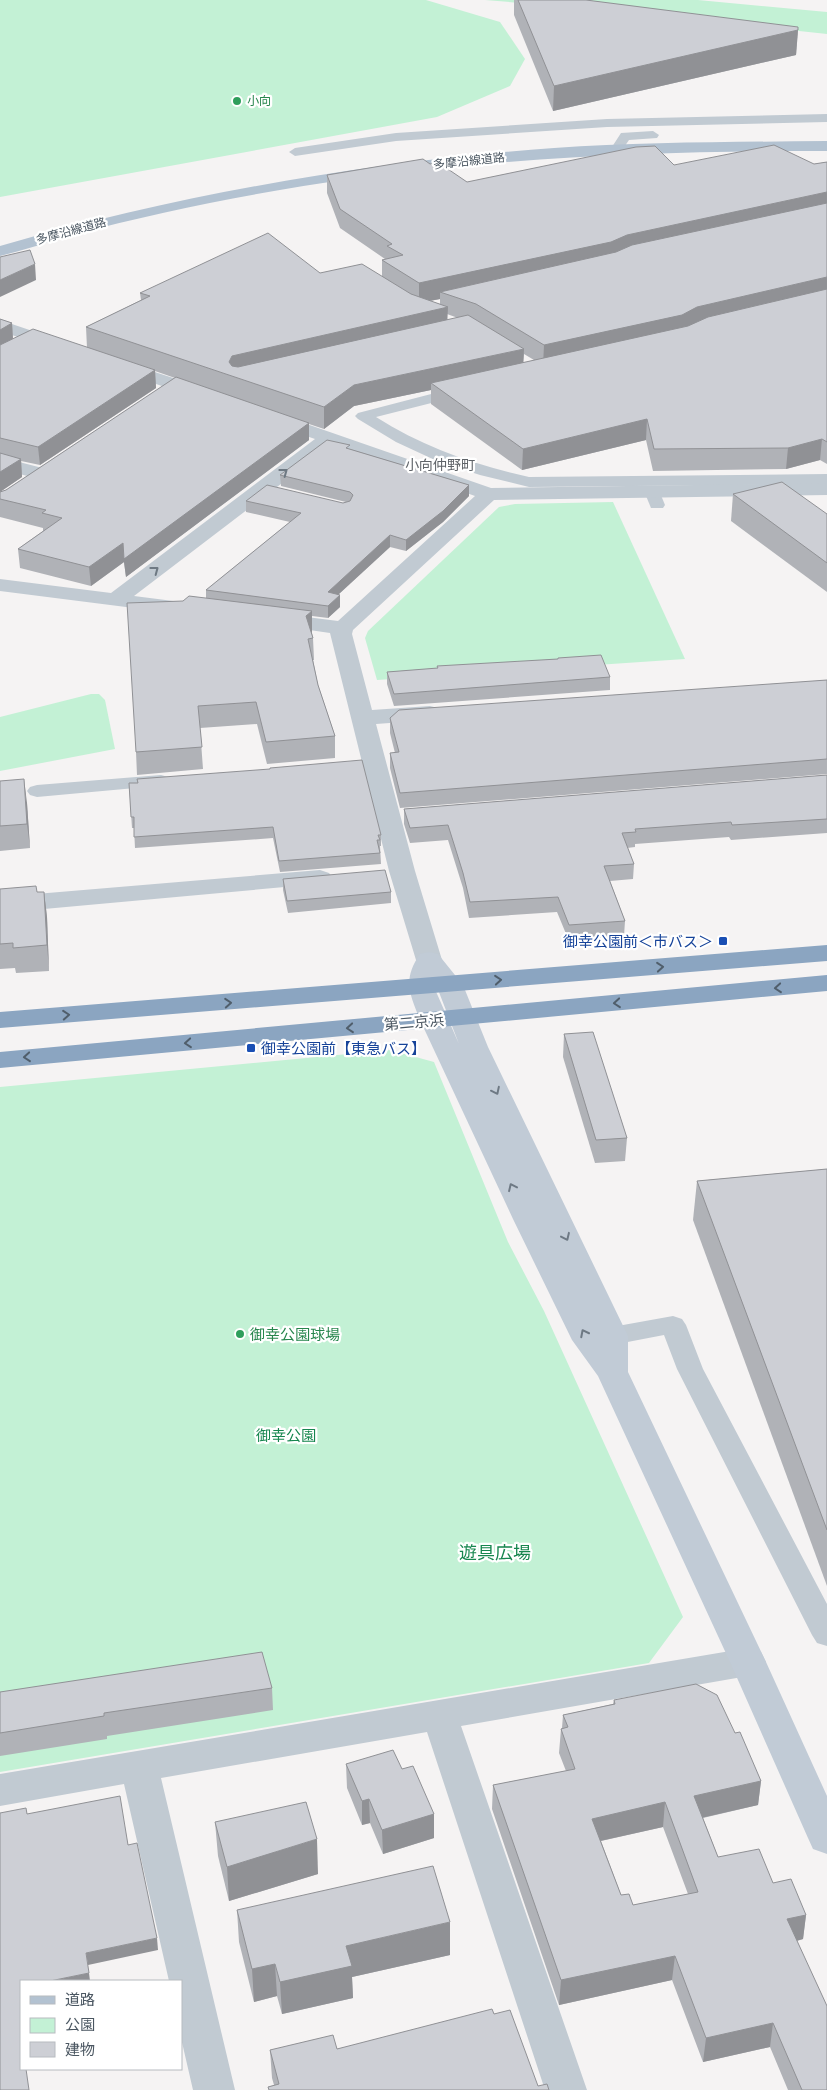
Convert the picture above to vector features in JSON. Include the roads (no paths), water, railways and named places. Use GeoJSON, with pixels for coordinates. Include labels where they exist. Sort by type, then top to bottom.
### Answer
{"type":"FeatureCollection","features":[{"type":"Feature","properties":{"kind":"highway"},"geometry":{"type":"LineString","coordinates":[[0,1020],[450,985],[827,952]]}},
{"type":"Feature","properties":{"kind":"highway","name":"第二京浜"},"geometry":{"type":"LineString","coordinates":[[0,1060],[827,983]]}},
{"type":"Feature","properties":{"kind":"main road","name":"多摩沿線道路"},"geometry":{"type":"LineString","coordinates":[[0,251],[156,210],[293,183],[457,162],[616,150],[827,146]]}},
{"type":"Feature","properties":{"kind":"street"},"geometry":{"type":"LineString","coordinates":[[0,325],[25,342],[81,353]]}},
{"type":"Feature","properties":{"kind":"street"},"geometry":{"type":"LineString","coordinates":[[100,360],[220,400]]}},
{"type":"Feature","properties":{"kind":"street"},"geometry":{"type":"LineString","coordinates":[[159,396],[175,385]]}},
{"type":"Feature","properties":{"kind":"street"},"geometry":{"type":"LineString","coordinates":[[257,413],[489,494],[655,498],[827,489]]}},
{"type":"Feature","properties":{"kind":"street"},"geometry":{"type":"LineString","coordinates":[[116,599],[271,491],[329,438]]}},
{"type":"Feature","properties":{"kind":"street"},"geometry":{"type":"LineString","coordinates":[[0,463],[43,474]]}},
{"type":"Feature","properties":{"kind":"street"},"geometry":{"type":"LineString","coordinates":[[22,488],[60,463]]}},
{"type":"Feature","properties":{"kind":"street"},"geometry":{"type":"LineString","coordinates":[[489,494],[343,628],[342,641],[364,718],[366,763],[398,817],[392,872],[429,960],[450,985],[474,1047],[612,1336],[612,1372]]}},
{"type":"Feature","properties":{"kind":"street"},"geometry":{"type":"LineString","coordinates":[[0,585],[202,610]]}},
{"type":"Feature","properties":{"kind":"street"},"geometry":{"type":"LineString","coordinates":[[258,617],[343,628]]}},
{"type":"Feature","properties":{"kind":"street"},"geometry":{"type":"LineString","coordinates":[[364,718],[454,711]]}},
{"type":"Feature","properties":{"kind":"street"},"geometry":{"type":"LineString","coordinates":[[0,905],[343,876]]}},
{"type":"Feature","properties":{"kind":"street"},"geometry":{"type":"LineString","coordinates":[[429,960],[421,987],[434,1020],[528,1219],[588,1340],[612,1372],[748,1662],[827,1838]]}},
{"type":"Feature","properties":{"kind":"street"},"geometry":{"type":"LineString","coordinates":[[0,1790],[748,1662]]}},
{"type":"Feature","properties":{"kind":"street"},"geometry":{"type":"LineString","coordinates":[[439,1714],[566,2090]]}},
{"type":"Feature","properties":{"kind":"street"},"geometry":{"type":"LineString","coordinates":[[139,1766],[214,2090]]}},
{"type":"Feature","properties":{"kind":"lane"},"geometry":{"type":"LineString","coordinates":[[295,152],[396,137],[607,123],[827,118]]}},
{"type":"Feature","properties":{"kind":"lane"},"geometry":{"type":"LineString","coordinates":[[616,150],[625,136],[827,124]]}},
{"type":"Feature","properties":{"kind":"lane"},"geometry":{"type":"LineString","coordinates":[[474,389],[417,401],[363,416],[381,428],[426,450],[486,473],[529,482],[827,478]]}},
{"type":"Feature","properties":{"kind":"lane"},"geometry":{"type":"LineString","coordinates":[[37,791],[183,779]]}},
{"type":"Feature","properties":{"kind":"lane"},"geometry":{"type":"LineString","coordinates":[[612,1336],[673,1325],[690,1369],[824,1622]]}},
{"type":"Feature","properties":{"kind":"place","name":"小向"},"geometry":{"type":"Point","coordinates":[237,101]}},
{"type":"Feature","properties":{"kind":"place","name":"御幸公園前＜市バス＞"},"geometry":{"type":"Point","coordinates":[723,941]}},
{"type":"Feature","properties":{"kind":"place","name":"御幸公園前【東急バス】"},"geometry":{"type":"Point","coordinates":[251,1048]}},
{"type":"Feature","properties":{"kind":"place","name":"御幸公園球場"},"geometry":{"type":"Point","coordinates":[240,1334]}},
{"type":"Feature","properties":{"kind":"district","name":"小向仲野町"},"geometry":{"type":"Point","coordinates":[440,465]}},
{"type":"Feature","properties":{"kind":"park label","name":"御幸公園"},"geometry":{"type":"Point","coordinates":[286,1435]}},
{"type":"Feature","properties":{"kind":"park label","name":"遊具広場"},"geometry":{"type":"Point","coordinates":[495,1552]}}]}
